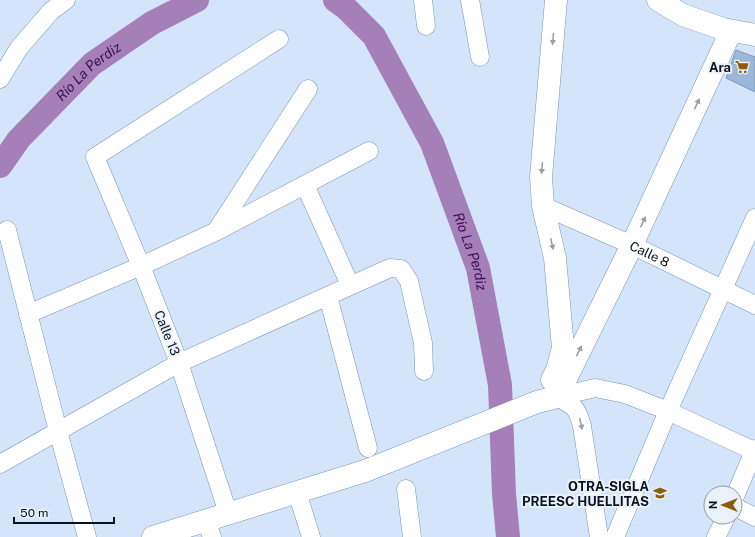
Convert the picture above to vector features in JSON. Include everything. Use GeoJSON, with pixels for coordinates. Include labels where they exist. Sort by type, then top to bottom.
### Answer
{"type":"FeatureCollection","features":[{"type":"Feature","properties":{"kind":"main road"},"geometry":{"type":"LineString","coordinates":[[545,400],[557,370],[562,348],[555,258],[543,206],[541,177],[556,0]]}},
{"type":"Feature","properties":{"kind":"main road"},"geometry":{"type":"LineString","coordinates":[[658,0],[683,15],[723,29],[755,34]]}},
{"type":"Feature","properties":{"kind":"main road"},"geometry":{"type":"LineString","coordinates":[[685,0],[693,4],[738,18],[755,19]]}},
{"type":"Feature","properties":{"kind":"main road"},"geometry":{"type":"LineString","coordinates":[[153,537],[209,529],[228,513],[365,471],[545,400],[632,245],[731,30]]}},
{"type":"Feature","properties":{"kind":"street"},"geometry":{"type":"LineString","coordinates":[[0,79],[19,48],[51,10],[66,0]]}},
{"type":"Feature","properties":{"kind":"street"},"geometry":{"type":"LineString","coordinates":[[423,0],[426,26]]}},
{"type":"Feature","properties":{"kind":"street"},"geometry":{"type":"LineString","coordinates":[[470,0],[480,57]]}},
{"type":"Feature","properties":{"kind":"street","name":"Calle 13"},"geometry":{"type":"LineString","coordinates":[[228,513],[179,363],[141,266],[95,157],[279,39]]}},
{"type":"Feature","properties":{"kind":"street"},"geometry":{"type":"LineString","coordinates":[[217,231],[308,89]]}},
{"type":"Feature","properties":{"kind":"street"},"geometry":{"type":"LineString","coordinates":[[28,314],[141,266],[217,231],[369,151]]}},
{"type":"Feature","properties":{"kind":"street"},"geometry":{"type":"LineString","coordinates":[[305,185],[350,286]]}},
{"type":"Feature","properties":{"kind":"street","name":"Calle 8"},"geometry":{"type":"LineString","coordinates":[[543,206],[632,245],[755,305]]}},
{"type":"Feature","properties":{"kind":"street"},"geometry":{"type":"LineString","coordinates":[[615,537],[668,411],[755,218]]}},
{"type":"Feature","properties":{"kind":"street"},"geometry":{"type":"LineString","coordinates":[[7,230],[58,431],[87,537]]}},
{"type":"Feature","properties":{"kind":"street"},"geometry":{"type":"LineString","coordinates":[[0,464],[179,363],[390,268],[401,269],[409,281],[423,342],[424,371]]}},
{"type":"Feature","properties":{"kind":"street"},"geometry":{"type":"LineString","coordinates":[[328,296],[368,448]]}},
{"type":"Feature","properties":{"kind":"street"},"geometry":{"type":"LineString","coordinates":[[545,400],[595,388],[625,394],[668,411],[754,450],[740,485]]}},
{"type":"Feature","properties":{"kind":"street"},"geometry":{"type":"LineString","coordinates":[[545,400],[571,405],[579,414],[599,537]]}},
{"type":"Feature","properties":{"kind":"street"},"geometry":{"type":"LineString","coordinates":[[406,489],[412,537]]}},
{"type":"Feature","properties":{"kind":"street"},"geometry":{"type":"LineString","coordinates":[[297,492],[311,537]]}},
{"type":"Feature","properties":{"kind":"street"},"geometry":{"type":"LineString","coordinates":[[743,511],[755,517]]}},
{"type":"Feature","properties":{"kind":"street"},"geometry":{"type":"LineString","coordinates":[[716,537],[722,525]]}},
{"type":"Feature","properties":{"kind":"building","name":"Ara"},"geometry":{"type":"Polygon","coordinates":[[[736,50],[755,57],[755,92],[726,78],[736,50]]]}},
{"type":"Feature","properties":{"kind":"waterway","name":"Río La Perdiz"},"geometry":{"type":"LineString","coordinates":[[0,166],[19,139],[92,64],[152,23],[197,0]]}},
{"type":"Feature","properties":{"kind":"waterway","name":"Río La Perdiz"},"geometry":{"type":"LineString","coordinates":[[335,0],[346,8],[374,36],[432,143],[478,268],[500,385],[504,494],[508,537]]}},
{"type":"Feature","properties":{"kind":"place","name":"Ara"},"geometry":{"type":"Point","coordinates":[742,67]}},
{"type":"Feature","properties":{"kind":"place","name":"OTRA-SIGLA PREESC HUELLITAS"},"geometry":{"type":"Point","coordinates":[660,493]}}]}
